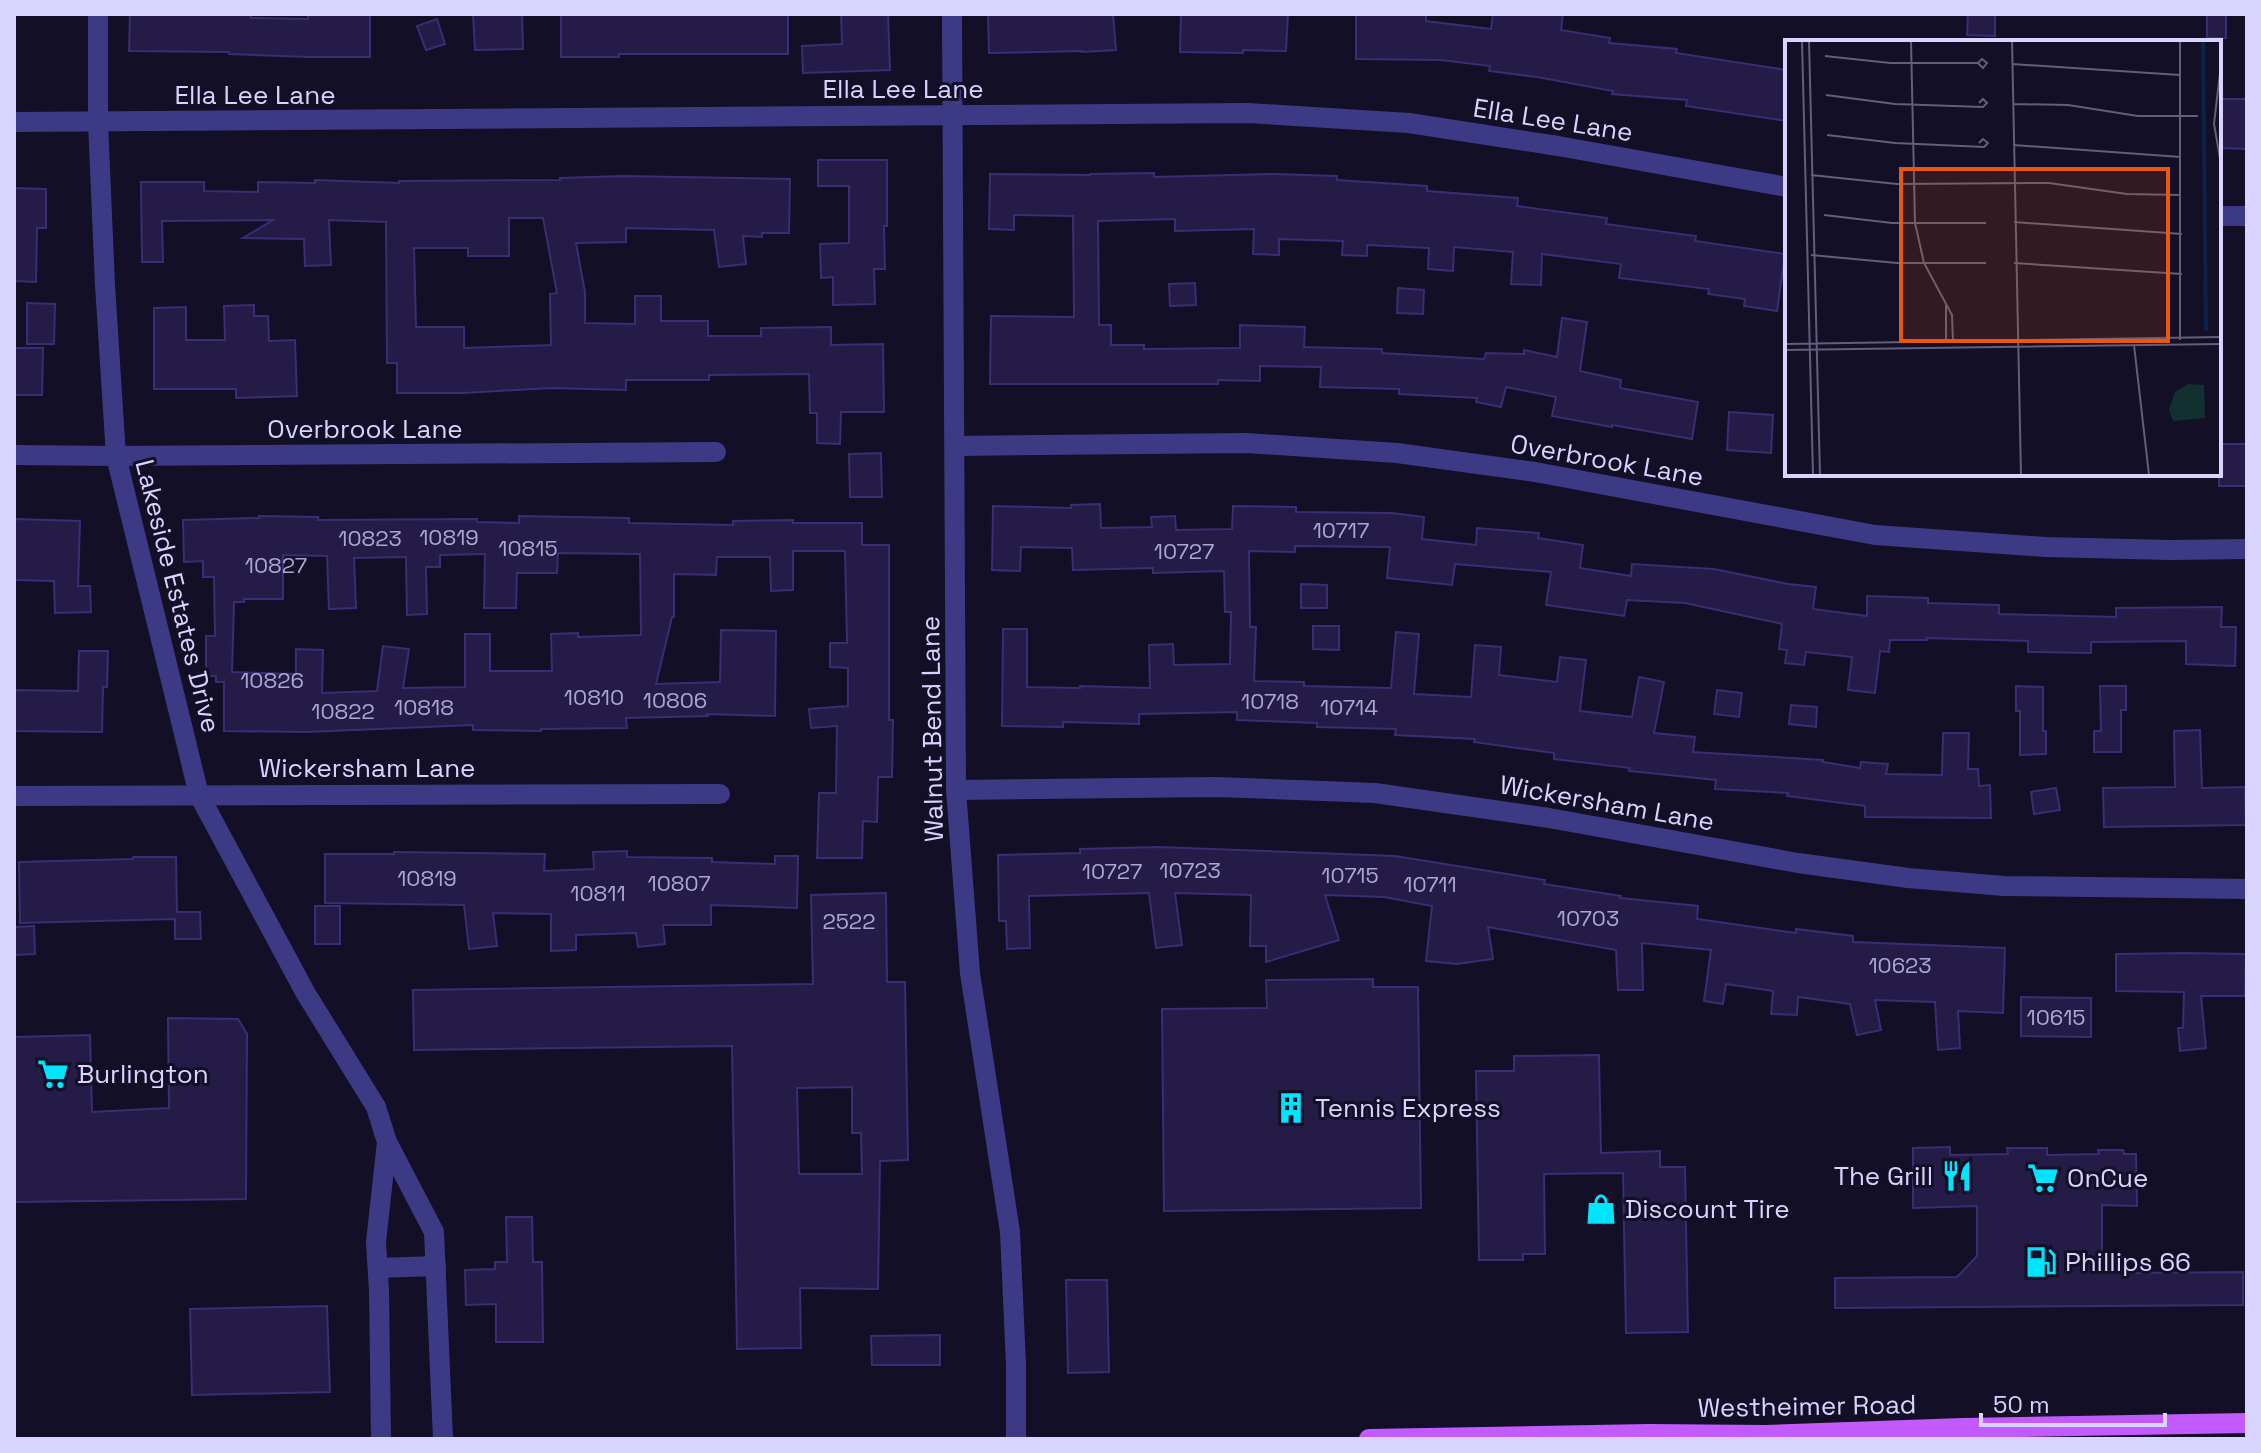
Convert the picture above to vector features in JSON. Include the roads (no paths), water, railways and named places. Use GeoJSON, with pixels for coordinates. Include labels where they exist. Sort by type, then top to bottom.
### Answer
{"type":"FeatureCollection","features":[{"type":"Feature","properties":{"kind":"main road","name":"Westheimer Road"},"geometry":{"type":"LineString","coordinates":[[1369,1439],[1762,1437],[2247,1423]]}},
{"type":"Feature","properties":{"kind":"main road"},"geometry":{"type":"LineString","coordinates":[[2070,1439],[2115,1425]]}},
{"type":"Feature","properties":{"kind":"street","name":"Lakeside Estates Drive"},"geometry":{"type":"LineString","coordinates":[[98,14],[98,122],[116,456],[199,795],[305,992],[376,1107],[387,1142],[434,1232],[443,1439]]}},
{"type":"Feature","properties":{"kind":"street","name":"Walnut Bend Lane"},"geometry":{"type":"LineString","coordinates":[[952,14],[956,790],[970,973],[1010,1232],[1016,1439]]}},
{"type":"Feature","properties":{"kind":"street","name":"Ella Lee Lane"},"geometry":{"type":"LineString","coordinates":[[14,122],[1248,113],[1409,123],[1785,187]]}},
{"type":"Feature","properties":{"kind":"street"},"geometry":{"type":"LineString","coordinates":[[2221,216],[2247,216]]}},
{"type":"Feature","properties":{"kind":"street","name":"Overbrook Lane"},"geometry":{"type":"LineString","coordinates":[[955,446],[1246,443],[1397,453],[1535,472],[1875,535],[2046,547],[2247,549]]}},
{"type":"Feature","properties":{"kind":"street","name":"Overbrook Lane"},"geometry":{"type":"LineString","coordinates":[[14,455],[716,452]]}},
{"type":"Feature","properties":{"kind":"street","name":"Wickersham Lane"},"geometry":{"type":"LineString","coordinates":[[956,790],[1216,787],[1375,793],[1549,818],[1798,863],[1908,878],[2004,886],[2247,889]]}},
{"type":"Feature","properties":{"kind":"street","name":"Wickersham Lane"},"geometry":{"type":"LineString","coordinates":[[14,796],[720,794]]}},
{"type":"Feature","properties":{"kind":"street","name":"Lakeside Estates Drive"},"geometry":{"type":"LineString","coordinates":[[381,1439],[376,1242],[387,1142]]}},
{"type":"Feature","properties":{"kind":"street"},"geometry":{"type":"LineString","coordinates":[[378,1268],[436,1266]]}},
{"type":"Feature","properties":{"kind":"place","name":"Burlington"},"geometry":{"type":"Point","coordinates":[53,1074]}},
{"type":"Feature","properties":{"kind":"place","name":"Tennis Express"},"geometry":{"type":"Point","coordinates":[1291,1108]}},
{"type":"Feature","properties":{"kind":"place","name":"The Grill"},"geometry":{"type":"Point","coordinates":[1957,1176]}},
{"type":"Feature","properties":{"kind":"place","name":"OnCue"},"geometry":{"type":"Point","coordinates":[2043,1178]}},
{"type":"Feature","properties":{"kind":"place","name":"Discount Tire"},"geometry":{"type":"Point","coordinates":[1601,1209]}},
{"type":"Feature","properties":{"kind":"place","name":"Phillips 66"},"geometry":{"type":"Point","coordinates":[2041,1262]}}]}
